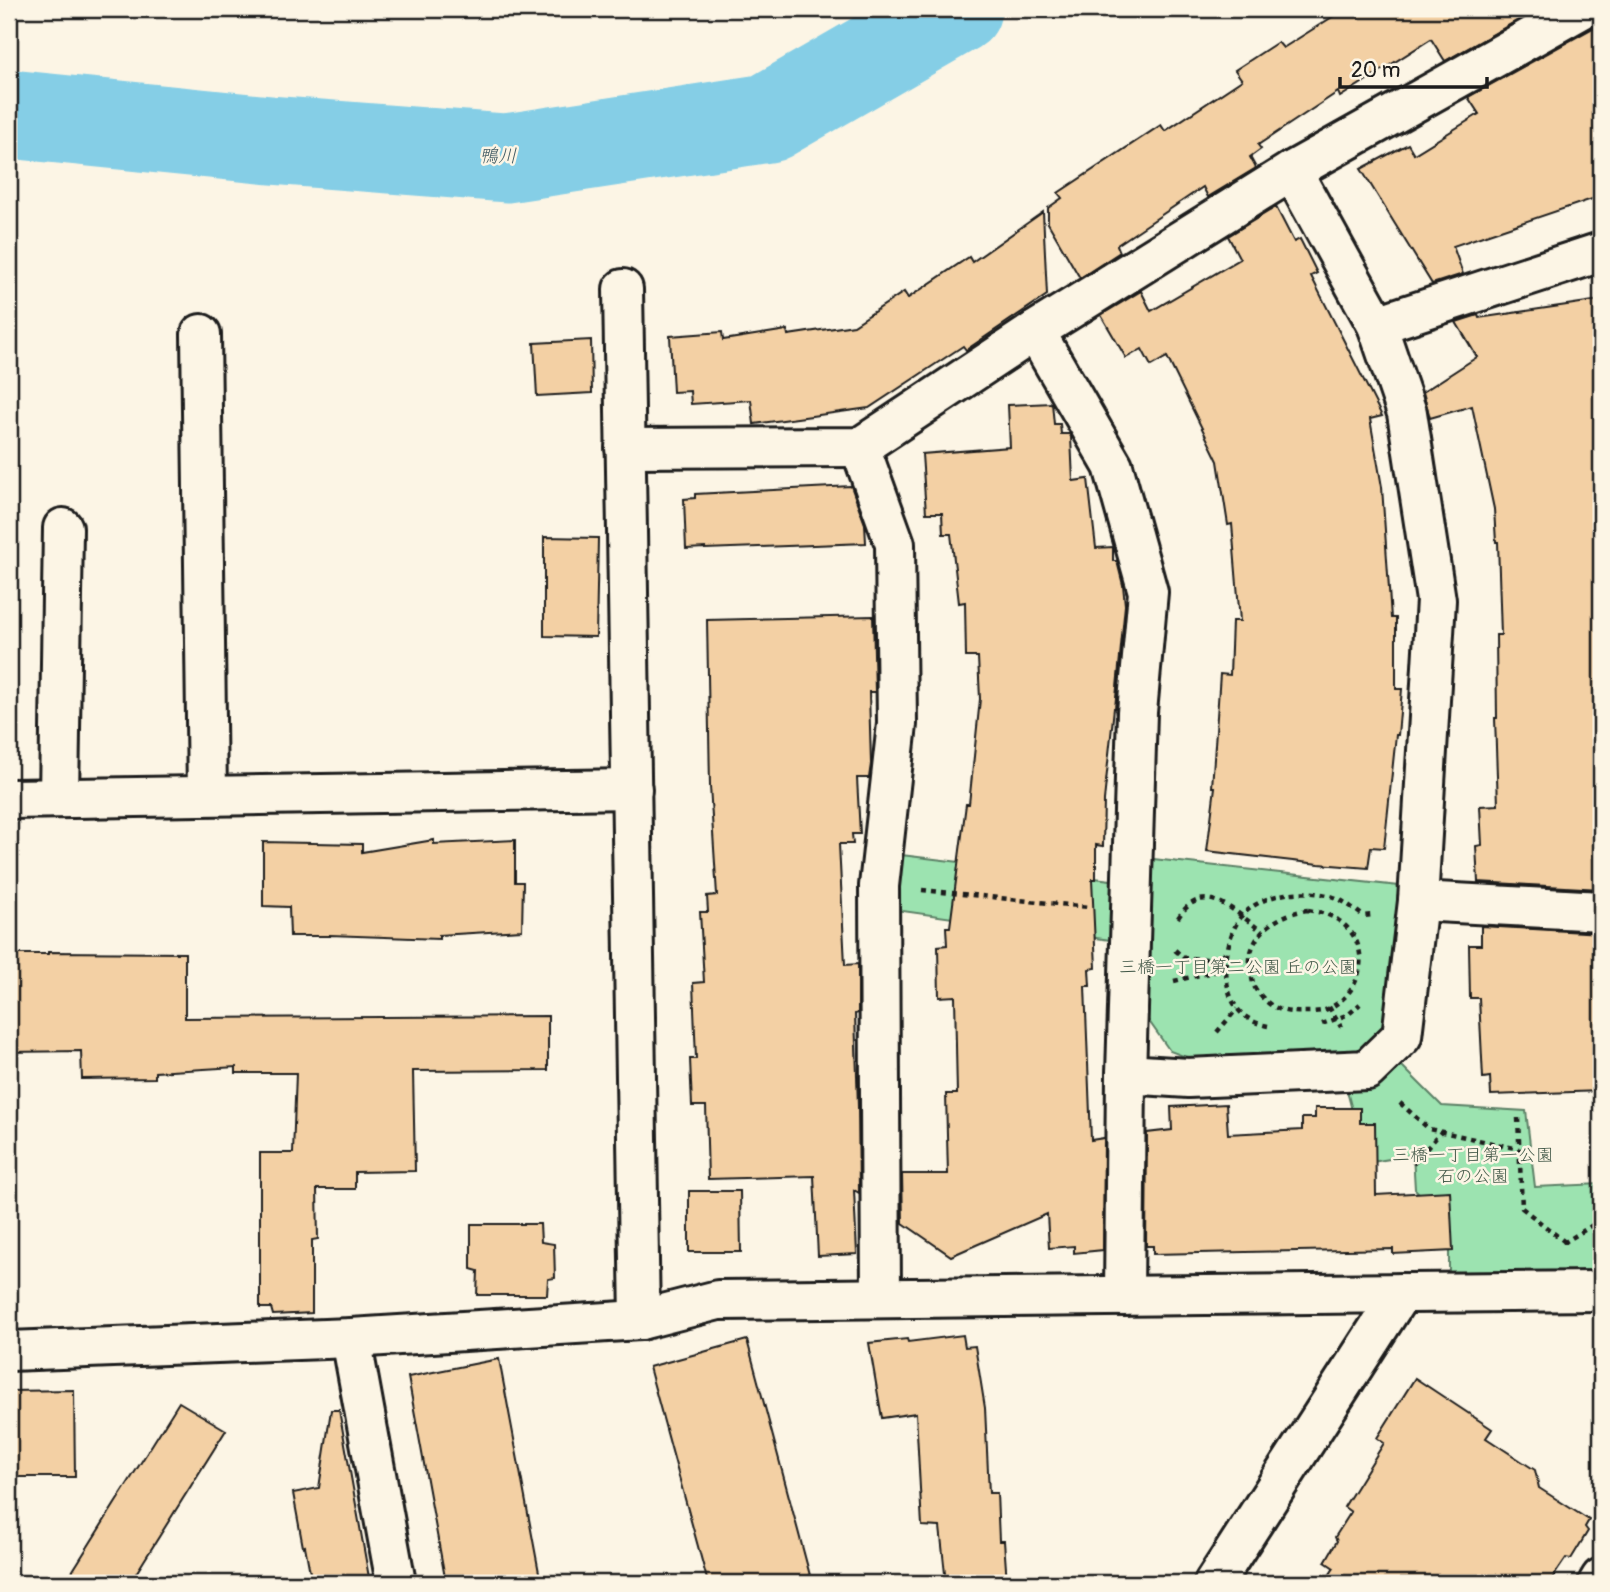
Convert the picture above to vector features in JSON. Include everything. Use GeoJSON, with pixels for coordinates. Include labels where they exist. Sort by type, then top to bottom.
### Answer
{"type":"FeatureCollection","features":[{"type":"Feature","properties":{"kind":"street"},"geometry":{"type":"LineString","coordinates":[[625,448],[860,447],[1035,331],[1292,171],[1583,9]]}},
{"type":"Feature","properties":{"kind":"street"},"geometry":{"type":"LineString","coordinates":[[1126,1074],[1188,1078],[1367,1070],[1402,1036],[1419,901],[1436,600],[1407,413],[1377,325],[1292,171]]}},
{"type":"Feature","properties":{"kind":"street"},"geometry":{"type":"LineString","coordinates":[[1377,325],[1601,251]]}},
{"type":"Feature","properties":{"kind":"street"},"geometry":{"type":"LineString","coordinates":[[622,289],[640,1320]]}},
{"type":"Feature","properties":{"kind":"street"},"geometry":{"type":"LineString","coordinates":[[1035,331],[1113,466],[1148,592],[1137,712],[1126,1074],[1124,1296]]}},
{"type":"Feature","properties":{"kind":"street"},"geometry":{"type":"LineString","coordinates":[[201,334],[207,795]]}},
{"type":"Feature","properties":{"kind":"street"},"geometry":{"type":"LineString","coordinates":[[860,447],[895,544],[897,724],[879,886],[881,1298]]}},
{"type":"Feature","properties":{"kind":"street"},"geometry":{"type":"LineString","coordinates":[[59,798],[63,528]]}},
{"type":"Feature","properties":{"kind":"street"},"geometry":{"type":"LineString","coordinates":[[9,799],[632,789]]}},
{"type":"Feature","properties":{"kind":"street"},"geometry":{"type":"LineString","coordinates":[[1419,901],[1601,911]]}},
{"type":"Feature","properties":{"kind":"street"},"geometry":{"type":"LineString","coordinates":[[9,1351],[351,1338],[640,1320],[718,1300],[1601,1292]]}},
{"type":"Feature","properties":{"kind":"street"},"geometry":{"type":"LineString","coordinates":[[1214,1583],[1401,1293]]}},
{"type":"Feature","properties":{"kind":"street"},"geometry":{"type":"LineString","coordinates":[[351,1338],[396,1583]]}},
{"type":"Feature","properties":{"kind":"street"},"geometry":{"type":"LineString","coordinates":[[1598,1583],[1601,1578]]}},
{"type":"Feature","properties":{"kind":"path"},"geometry":{"type":"LineString","coordinates":[[879,886],[1132,911]]}},
{"type":"Feature","properties":{"kind":"path"},"geometry":{"type":"LineString","coordinates":[[1276,1028],[1256,1024],[1237,1009],[1229,991],[1227,950],[1231,933],[1241,917],[1255,905],[1275,896],[1310,893],[1331,897],[1352,907],[1368,924]]}},
{"type":"Feature","properties":{"kind":"path"},"geometry":{"type":"LineString","coordinates":[[1176,921],[1183,909],[1193,902],[1209,898],[1220,902],[1263,932]]}},
{"type":"Feature","properties":{"kind":"path"},"geometry":{"type":"LineString","coordinates":[[1308,910],[1326,914],[1340,921],[1354,936],[1361,953],[1362,962],[1351,988],[1343,998],[1324,1010],[1284,1011],[1269,1006],[1253,988],[1249,964],[1255,940],[1269,926],[1295,911],[1308,910]]}},
{"type":"Feature","properties":{"kind":"path"},"geometry":{"type":"LineString","coordinates":[[1174,950],[1184,958],[1206,959],[1219,958],[1227,950]]}},
{"type":"Feature","properties":{"kind":"path"},"geometry":{"type":"LineString","coordinates":[[1311,1025],[1324,1024],[1349,1014],[1364,1001],[1351,988]]}},
{"type":"Feature","properties":{"kind":"path"},"geometry":{"type":"LineString","coordinates":[[1329,1007],[1336,1019]]}},
{"type":"Feature","properties":{"kind":"path"},"geometry":{"type":"LineString","coordinates":[[1400,1103],[1429,1129],[1519,1149]]}},
{"type":"Feature","properties":{"kind":"path"},"geometry":{"type":"LineString","coordinates":[[1518,1118],[1522,1208],[1565,1242]]}},
{"type":"Feature","properties":{"kind":"path"},"geometry":{"type":"LineString","coordinates":[[1413,1164],[1441,1132]]}},
{"type":"Feature","properties":{"kind":"path"},"geometry":{"type":"LineString","coordinates":[[1562,1252],[1565,1242],[1601,1220]]}},
{"type":"Feature","properties":{"kind":"green space"},"geometry":{"type":"Polygon","coordinates":[[[893,854],[1119,881],[1118,941],[888,909],[893,854]]]}},
{"type":"Feature","properties":{"kind":"green space","name":"三橋一丁目第二公園 丘の公園"},"geometry":{"type":"Polygon","coordinates":[[[1144,858],[1408,887],[1394,1015],[1365,1046],[1338,1060],[1207,1065],[1170,1051],[1139,1007],[1144,858]]]}},
{"type":"Feature","properties":{"kind":"green space","name":"三橋一丁目第一公園 石の公園"},"geometry":{"type":"Polygon","coordinates":[[[1397,1061],[1442,1106],[1526,1111],[1535,1187],[1601,1184],[1601,1286],[1449,1290],[1449,1224],[1415,1189],[1413,1155],[1366,1163],[1347,1091],[1397,1061]]]}},
{"type":"Feature","properties":{"kind":"building"},"geometry":{"type":"Polygon","coordinates":[[[1345,9],[1538,9],[1445,61],[1431,39],[1340,97],[1338,92],[1258,145],[1261,149],[1250,157],[1256,168],[1208,197],[1203,187],[1117,245],[1120,252],[1080,278],[1048,223],[1048,208],[1062,198],[1058,193],[1161,125],[1165,131],[1242,80],[1235,70],[1278,42],[1283,48],[1345,9]]]}},
{"type":"Feature","properties":{"kind":"building"},"geometry":{"type":"Polygon","coordinates":[[[1601,19],[1601,196],[1453,246],[1463,274],[1432,284],[1361,169],[1408,144],[1414,154],[1479,114],[1468,97],[1593,28],[1601,19]]]}},
{"type":"Feature","properties":{"kind":"building"},"geometry":{"type":"Polygon","coordinates":[[[1276,207],[1294,242],[1300,239],[1317,273],[1311,276],[1382,416],[1370,419],[1382,487],[1391,618],[1396,618],[1396,689],[1402,689],[1384,848],[1371,847],[1368,868],[1207,851],[1215,787],[1212,787],[1220,674],[1230,675],[1232,621],[1240,621],[1232,524],[1228,525],[1218,461],[1167,357],[1151,366],[1142,349],[1126,358],[1101,315],[1141,291],[1151,311],[1240,259],[1228,236],[1276,207]]]}},
{"type":"Feature","properties":{"kind":"building"},"geometry":{"type":"Polygon","coordinates":[[[1043,212],[1047,295],[966,350],[963,346],[869,408],[754,424],[751,400],[691,404],[690,391],[673,392],[670,336],[722,332],[723,340],[787,330],[788,335],[854,325],[904,292],[908,298],[969,257],[972,262],[1043,212]]]}},
{"type":"Feature","properties":{"kind":"building"},"geometry":{"type":"Polygon","coordinates":[[[1601,300],[1601,889],[1478,882],[1476,846],[1482,845],[1480,806],[1498,805],[1496,635],[1501,635],[1498,542],[1494,509],[1472,406],[1430,418],[1423,392],[1477,357],[1456,322],[1478,315],[1479,318],[1601,300]]]}},
{"type":"Feature","properties":{"kind":"building"},"geometry":{"type":"Polygon","coordinates":[[[591,340],[592,393],[537,396],[534,343],[591,340]]]}},
{"type":"Feature","properties":{"kind":"building"},"geometry":{"type":"Polygon","coordinates":[[[1052,403],[1054,424],[1060,424],[1061,434],[1069,434],[1071,437],[1073,481],[1088,479],[1096,548],[1113,547],[1113,561],[1117,561],[1125,605],[1104,800],[1103,846],[1096,845],[1096,879],[1092,879],[1096,968],[1089,969],[1090,986],[1085,986],[1091,1140],[1104,1138],[1103,1250],[1074,1253],[1074,1246],[1049,1248],[1047,1214],[951,1256],[903,1223],[902,1174],[948,1174],[946,1094],[957,1094],[955,996],[939,997],[938,946],[947,945],[946,927],[950,927],[966,804],[969,804],[980,699],[978,657],[966,657],[965,602],[959,603],[951,534],[943,534],[942,513],[926,513],[922,454],[1010,447],[1008,405],[1052,403]]]}},
{"type":"Feature","properties":{"kind":"building"},"geometry":{"type":"Polygon","coordinates":[[[851,486],[865,524],[866,543],[686,549],[684,499],[695,498],[695,494],[851,486]]]}},
{"type":"Feature","properties":{"kind":"building"},"geometry":{"type":"Polygon","coordinates":[[[544,537],[598,538],[596,637],[544,636],[544,537]]]}},
{"type":"Feature","properties":{"kind":"building"},"geometry":{"type":"Polygon","coordinates":[[[873,616],[875,692],[869,692],[869,778],[857,778],[860,834],[852,834],[853,844],[839,844],[845,965],[858,964],[858,1013],[855,1014],[859,1193],[854,1190],[857,1254],[818,1256],[814,1176],[708,1179],[706,1106],[692,1106],[690,1059],[696,1059],[693,983],[704,982],[700,912],[708,912],[707,896],[717,895],[710,786],[707,620],[873,616]]]}},
{"type":"Feature","properties":{"kind":"building"},"geometry":{"type":"Polygon","coordinates":[[[434,840],[434,844],[515,840],[515,882],[523,882],[522,930],[439,935],[439,939],[290,936],[289,907],[263,906],[263,842],[362,844],[362,852],[434,840]]]}},
{"type":"Feature","properties":{"kind":"building"},"geometry":{"type":"Polygon","coordinates":[[[1481,926],[1601,933],[1601,1091],[1491,1095],[1490,1077],[1483,1078],[1479,998],[1470,998],[1469,945],[1481,945],[1481,926]]]}},
{"type":"Feature","properties":{"kind":"building"},"geometry":{"type":"Polygon","coordinates":[[[185,953],[185,1018],[548,1016],[548,1070],[413,1071],[415,1171],[355,1172],[355,1189],[317,1189],[318,1239],[312,1240],[312,1313],[273,1315],[271,1308],[260,1308],[260,1153],[293,1153],[296,1073],[236,1073],[236,1067],[155,1072],[155,1078],[82,1079],[81,1051],[9,1052],[9,954],[185,953]]]}},
{"type":"Feature","properties":{"kind":"building"},"geometry":{"type":"Polygon","coordinates":[[[1226,1104],[1228,1134],[1302,1130],[1302,1118],[1315,1118],[1315,1108],[1360,1108],[1360,1123],[1375,1123],[1376,1195],[1450,1191],[1453,1251],[1393,1254],[1393,1249],[1153,1254],[1153,1246],[1146,1246],[1147,1133],[1172,1130],[1171,1107],[1226,1104]]]}},
{"type":"Feature","properties":{"kind":"building"},"geometry":{"type":"Polygon","coordinates":[[[689,1191],[740,1191],[741,1252],[689,1252],[689,1191]]]}},
{"type":"Feature","properties":{"kind":"building"},"geometry":{"type":"Polygon","coordinates":[[[471,1224],[540,1224],[541,1242],[554,1244],[555,1278],[548,1279],[547,1295],[477,1295],[478,1271],[471,1269],[471,1224]]]}},
{"type":"Feature","properties":{"kind":"building"},"geometry":{"type":"Polygon","coordinates":[[[963,1335],[965,1347],[975,1346],[985,1408],[989,1493],[997,1493],[999,1541],[1004,1541],[1007,1583],[946,1583],[940,1527],[922,1526],[916,1413],[882,1418],[869,1343],[907,1339],[908,1342],[963,1335]]]}},
{"type":"Feature","properties":{"kind":"building"},"geometry":{"type":"Polygon","coordinates":[[[747,1340],[812,1583],[708,1583],[649,1367],[747,1340]]]}},
{"type":"Feature","properties":{"kind":"building"},"geometry":{"type":"Polygon","coordinates":[[[499,1359],[541,1583],[446,1583],[408,1377],[499,1359]]]}},
{"type":"Feature","properties":{"kind":"building"},"geometry":{"type":"Polygon","coordinates":[[[1415,1378],[1492,1429],[1486,1438],[1535,1470],[1539,1488],[1589,1520],[1585,1527],[1588,1531],[1571,1559],[1566,1558],[1549,1583],[1324,1583],[1334,1568],[1325,1562],[1337,1541],[1335,1537],[1351,1512],[1344,1507],[1384,1443],[1377,1438],[1415,1378]]]}},
{"type":"Feature","properties":{"kind":"building"},"geometry":{"type":"Polygon","coordinates":[[[74,1390],[75,1477],[9,1477],[9,1391],[74,1390]]]}},
{"type":"Feature","properties":{"kind":"building"},"geometry":{"type":"Polygon","coordinates":[[[179,1402],[226,1430],[130,1583],[65,1583],[179,1402]]]}},
{"type":"Feature","properties":{"kind":"building"},"geometry":{"type":"Polygon","coordinates":[[[331,1410],[339,1410],[370,1583],[312,1583],[305,1546],[303,1547],[293,1493],[319,1488],[331,1410]]]}},
{"type":"Feature","properties":{"kind":"waterway","name":"鴨川"},"geometry":{"type":"LineString","coordinates":[[9,114],[270,140],[506,158],[768,118],[957,9]]}}]}
